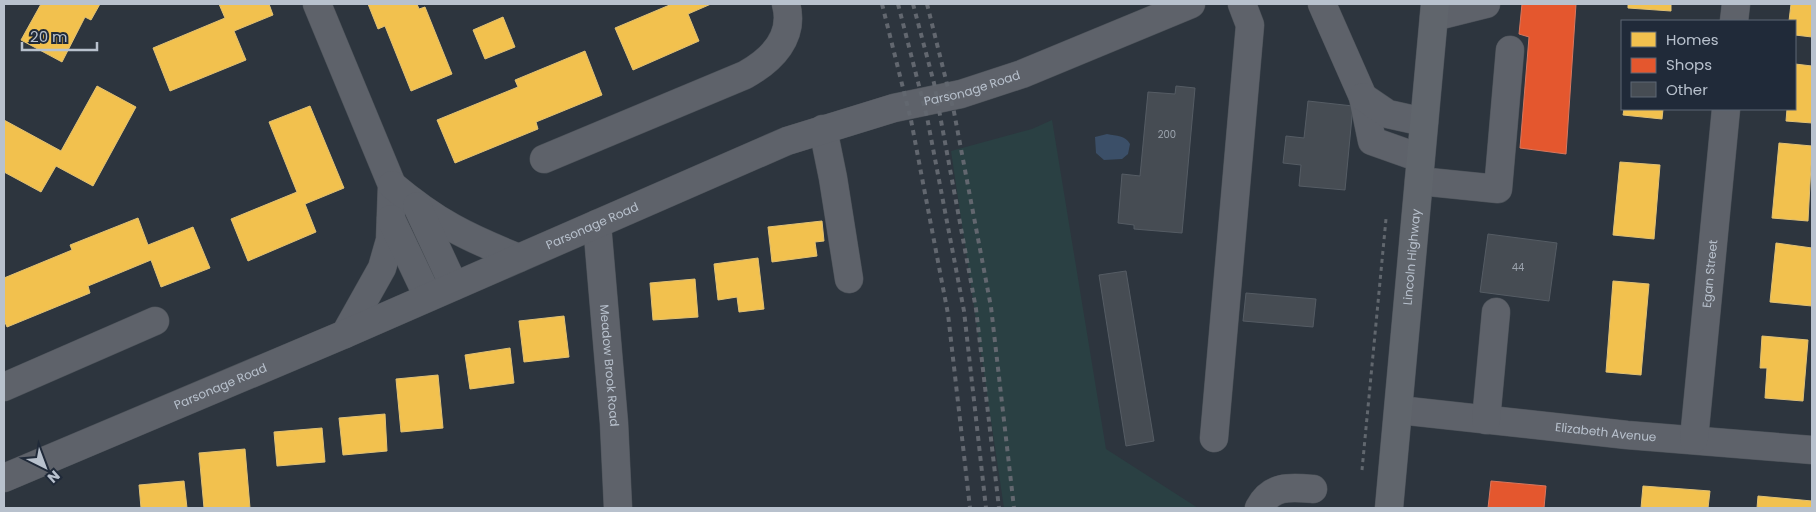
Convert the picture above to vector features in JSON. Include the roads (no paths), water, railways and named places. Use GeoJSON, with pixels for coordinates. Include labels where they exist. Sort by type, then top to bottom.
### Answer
{"type":"FeatureCollection","features":[{"type":"Feature","properties":{"kind":"main road","name":"Lincoln Highway"},"geometry":{"type":"LineString","coordinates":[[1389,508],[1400,410],[1419,170],[1435,10]]}},
{"type":"Feature","properties":{"kind":"street"},"geometry":{"type":"LineString","coordinates":[[317,4],[392,185],[390,240],[382,268],[345,334]]}},
{"type":"Feature","properties":{"kind":"street"},"geometry":{"type":"LineString","coordinates":[[544,159],[760,67],[773,55],[785,35],[789,14],[786,4]]}},
{"type":"Feature","properties":{"kind":"street","name":"Parsonage Road"},"geometry":{"type":"LineString","coordinates":[[4,478],[345,334],[787,141],[894,108],[961,94],[1022,74],[1191,4]]}},
{"type":"Feature","properties":{"kind":"street"},"geometry":{"type":"LineString","coordinates":[[1214,438],[1250,25],[1242,4]]}},
{"type":"Feature","properties":{"kind":"street"},"geometry":{"type":"LineString","coordinates":[[1322,4],[1363,98],[1372,141],[1419,170],[1498,189],[1510,50]]}},
{"type":"Feature","properties":{"kind":"street"},"geometry":{"type":"LineString","coordinates":[[1435,10],[1486,4]]}},
{"type":"Feature","properties":{"kind":"street"},"geometry":{"type":"LineString","coordinates":[[1734,20],[1736,4]]}},
{"type":"Feature","properties":{"kind":"street"},"geometry":{"type":"LineString","coordinates":[[1363,98],[1388,114],[1424,122]]}},
{"type":"Feature","properties":{"kind":"street","name":"Egan Street"},"geometry":{"type":"LineString","coordinates":[[1694,440],[1726,110]]}},
{"type":"Feature","properties":{"kind":"street"},"geometry":{"type":"LineString","coordinates":[[823,129],[849,279]]}},
{"type":"Feature","properties":{"kind":"street"},"geometry":{"type":"LineString","coordinates":[[392,185],[433,218],[470,239],[519,258]]}},
{"type":"Feature","properties":{"kind":"street"},"geometry":{"type":"LineString","coordinates":[[417,206],[454,286]]}},
{"type":"Feature","properties":{"kind":"street"},"geometry":{"type":"LineString","coordinates":[[391,219],[428,297]]}},
{"type":"Feature","properties":{"kind":"street","name":"Meadow Brook Road"},"geometry":{"type":"LineString","coordinates":[[597,224],[614,422],[618,508]]}},
{"type":"Feature","properties":{"kind":"street"},"geometry":{"type":"LineString","coordinates":[[1486,420],[1496,312]]}},
{"type":"Feature","properties":{"kind":"street"},"geometry":{"type":"LineString","coordinates":[[4,387],[156,321]]}},
{"type":"Feature","properties":{"kind":"street","name":"Elizabeth Avenue"},"geometry":{"type":"LineString","coordinates":[[1400,410],[1632,436],[1812,450]]}},
{"type":"Feature","properties":{"kind":"street"},"geometry":{"type":"LineString","coordinates":[[1259,508],[1263,500],[1278,489],[1288,486],[1313,493]]}},
{"type":"Feature","properties":{"kind":"water"},"geometry":{"type":"Polygon","coordinates":[[[1107,134],[1123,137],[1130,144],[1128,154],[1122,159],[1104,160],[1096,153],[1095,137],[1107,134]]]}},
{"type":"Feature","properties":{"kind":"railway"},"geometry":{"type":"LineString","coordinates":[[882,4],[911,120],[948,314],[970,508]]}},
{"type":"Feature","properties":{"kind":"railway"},"geometry":{"type":"LineString","coordinates":[[898,4],[927,117],[964,311],[986,508]]}},
{"type":"Feature","properties":{"kind":"railway"},"geometry":{"type":"LineString","coordinates":[[913,4],[934,83],[976,309],[999,508]]}},
{"type":"Feature","properties":{"kind":"railway"},"geometry":{"type":"LineString","coordinates":[[927,4],[954,112],[991,307],[1014,508]]}}]}
